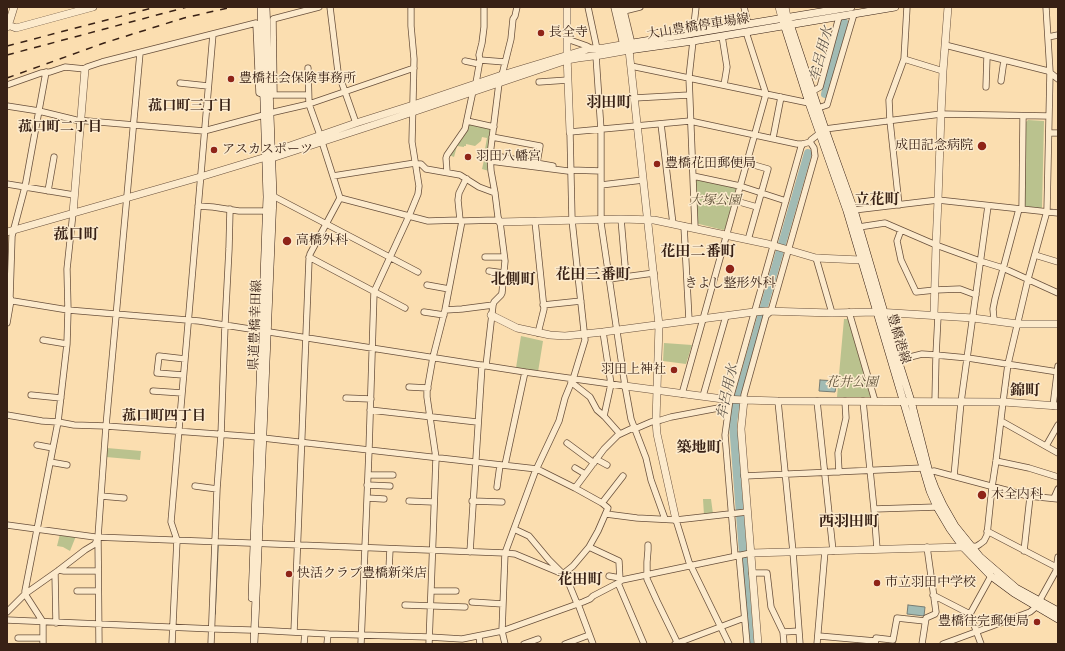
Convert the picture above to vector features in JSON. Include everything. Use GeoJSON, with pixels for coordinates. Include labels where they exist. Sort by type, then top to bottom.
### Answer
{"type":"FeatureCollection","features":[{"type":"Feature","properties":{"kind":"street"},"geometry":{"type":"LineString","coordinates":[[14,7],[8,26],[16,28],[90,7]]}},
{"type":"Feature","properties":{"kind":"street","name":"県道豊橋幸田線"},"geometry":{"type":"LineString","coordinates":[[261,7],[269,95]]}},
{"type":"Feature","properties":{"kind":"street","name":"県道豊橋幸田線"},"geometry":{"type":"LineString","coordinates":[[265,332],[274,196],[267,114],[269,95],[266,7]]}},
{"type":"Feature","properties":{"kind":"street"},"geometry":{"type":"LineString","coordinates":[[269,95],[273,19],[319,7]]}},
{"type":"Feature","properties":{"kind":"street"},"geometry":{"type":"LineString","coordinates":[[330,7],[338,72],[356,123]]}},
{"type":"Feature","properties":{"kind":"street"},"geometry":{"type":"LineString","coordinates":[[360,644],[369,450],[374,292],[409,216],[418,194],[419,186],[412,142],[414,59],[411,7]]}},
{"type":"Feature","properties":{"kind":"street"},"geometry":{"type":"LineString","coordinates":[[476,83],[484,27],[484,7]]}},
{"type":"Feature","properties":{"kind":"street"},"geometry":{"type":"LineString","coordinates":[[502,75],[504,62],[511,39],[513,19],[517,7]]}},
{"type":"Feature","properties":{"kind":"street"},"geometry":{"type":"LineString","coordinates":[[505,644],[502,631],[505,553],[537,469],[559,422],[585,340],[572,220],[567,7]]}},
{"type":"Feature","properties":{"kind":"street"},"geometry":{"type":"LineString","coordinates":[[588,7],[595,51],[601,130],[601,219],[625,386],[631,418],[646,458],[651,480],[665,519]]}},
{"type":"Feature","properties":{"kind":"street"},"geometry":{"type":"LineString","coordinates":[[614,7],[628,46]]}},
{"type":"Feature","properties":{"kind":"street"},"geometry":{"type":"LineString","coordinates":[[640,7],[622,8],[631,66],[659,325],[656,421],[657,434],[676,520],[690,565],[729,644]]}},
{"type":"Feature","properties":{"kind":"street"},"geometry":{"type":"LineString","coordinates":[[693,33],[696,7]]}},
{"type":"Feature","properties":{"kind":"street"},"geometry":{"type":"LineString","coordinates":[[744,7],[748,24]]}},
{"type":"Feature","properties":{"kind":"street"},"geometry":{"type":"LineString","coordinates":[[779,7],[786,21]]}},
{"type":"Feature","properties":{"kind":"street"},"geometry":{"type":"LineString","coordinates":[[785,7],[786,21]]}},
{"type":"Feature","properties":{"kind":"street","name":"大山豊橋停車場線"},"geometry":{"type":"LineString","coordinates":[[628,46],[748,24],[786,21],[847,11],[895,7]]}},
{"type":"Feature","properties":{"kind":"street"},"geometry":{"type":"LineString","coordinates":[[899,205],[889,100],[904,60],[907,7]]}},
{"type":"Feature","properties":{"kind":"street"},"geometry":{"type":"LineString","coordinates":[[935,401],[936,245],[943,71],[948,7]]}},
{"type":"Feature","properties":{"kind":"street"},"geometry":{"type":"LineString","coordinates":[[7,620],[462,639],[502,631],[578,604],[590,599],[619,581],[742,555],[977,546],[984,541],[987,535],[1008,364],[1028,279],[1046,212],[1050,72],[1046,7]]}},
{"type":"Feature","properties":{"kind":"street"},"geometry":{"type":"LineString","coordinates":[[813,91],[820,88],[847,11]]}},
{"type":"Feature","properties":{"kind":"street"},"geometry":{"type":"LineString","coordinates":[[818,108],[827,105],[847,11]]}},
{"type":"Feature","properties":{"kind":"street","name":"大山豊橋停車場線"},"geometry":{"type":"LineString","coordinates":[[628,46],[693,41],[746,32],[786,21]]}},
{"type":"Feature","properties":{"kind":"street","name":"豊橋港線"},"geometry":{"type":"LineString","coordinates":[[786,21],[813,91],[822,131],[861,260],[898,360],[907,402]]}},
{"type":"Feature","properties":{"kind":"street","name":"豊橋港線"},"geometry":{"type":"LineString","coordinates":[[786,21],[809,103],[854,210],[881,312],[926,470],[930,491],[937,507],[950,530],[967,547],[991,576],[1014,593],[1058,611]]}},
{"type":"Feature","properties":{"kind":"street"},"geometry":{"type":"LineString","coordinates":[[7,85],[41,73],[65,67],[85,69],[102,62],[256,23],[259,93],[269,95],[308,94]]}},
{"type":"Feature","properties":{"kind":"street"},"geometry":{"type":"LineString","coordinates":[[682,394],[766,94],[746,32]]}},
{"type":"Feature","properties":{"kind":"street"},"geometry":{"type":"LineString","coordinates":[[172,644],[177,540],[171,522],[213,34]]}},
{"type":"Feature","properties":{"kind":"street"},"geometry":{"type":"LineString","coordinates":[[1048,37],[1058,35]]}},
{"type":"Feature","properties":{"kind":"street"},"geometry":{"type":"LineString","coordinates":[[722,36],[727,67],[724,85]]}},
{"type":"Feature","properties":{"kind":"street"},"geometry":{"type":"LineString","coordinates":[[567,39],[587,46],[595,51]]}},
{"type":"Feature","properties":{"kind":"street"},"geometry":{"type":"LineString","coordinates":[[693,41],[689,77],[689,95],[695,228]]}},
{"type":"Feature","properties":{"kind":"street"},"geometry":{"type":"LineString","coordinates":[[945,45],[1048,71],[1058,79]]}},
{"type":"Feature","properties":{"kind":"street"},"geometry":{"type":"LineString","coordinates":[[321,139],[356,123],[413,109],[476,83],[502,75],[567,58],[578,58],[595,51],[628,46]]}},
{"type":"Feature","properties":{"kind":"street"},"geometry":{"type":"LineString","coordinates":[[99,644],[98,538],[106,426],[140,53]]}},
{"type":"Feature","properties":{"kind":"street"},"geometry":{"type":"LineString","coordinates":[[986,87],[987,56]]}},
{"type":"Feature","properties":{"kind":"street"},"geometry":{"type":"LineString","coordinates":[[10,231],[254,161],[413,109],[500,83],[567,58]]}},
{"type":"Feature","properties":{"kind":"street"},"geometry":{"type":"LineString","coordinates":[[904,60],[943,71]]}},
{"type":"Feature","properties":{"kind":"street"},"geometry":{"type":"LineString","coordinates":[[1001,81],[1004,60]]}},
{"type":"Feature","properties":{"kind":"street"},"geometry":{"type":"LineString","coordinates":[[465,61],[504,62]]}},
{"type":"Feature","properties":{"kind":"street"},"geometry":{"type":"LineString","coordinates":[[631,66],[809,103]]}},
{"type":"Feature","properties":{"kind":"street"},"geometry":{"type":"LineString","coordinates":[[294,632],[309,257],[340,198],[309,104],[308,68]]}},
{"type":"Feature","properties":{"kind":"street"},"geometry":{"type":"LineString","coordinates":[[7,106],[80,120],[204,131],[309,104],[414,68]]}},
{"type":"Feature","properties":{"kind":"street"},"geometry":{"type":"LineString","coordinates":[[18,638],[43,641],[43,622],[25,594],[25,591],[58,422],[61,398],[67,344],[67,269],[85,69]]}},
{"type":"Feature","properties":{"kind":"street"},"geometry":{"type":"LineString","coordinates":[[7,323],[10,297],[12,236],[10,231],[25,187],[46,72]]}},
{"type":"Feature","properties":{"kind":"street"},"geometry":{"type":"LineString","coordinates":[[539,82],[568,80]]}},
{"type":"Feature","properties":{"kind":"street"},"geometry":{"type":"LineString","coordinates":[[180,83],[208,86]]}},
{"type":"Feature","properties":{"kind":"street"},"geometry":{"type":"LineString","coordinates":[[470,552],[472,501],[484,366],[491,315],[494,302],[502,293],[504,273],[504,257],[500,222],[490,158],[500,83]]}},
{"type":"Feature","properties":{"kind":"street"},"geometry":{"type":"LineString","coordinates":[[447,172],[446,158],[465,129],[473,91]]}},
{"type":"Feature","properties":{"kind":"street"},"geometry":{"type":"LineString","coordinates":[[634,98],[689,95]]}},
{"type":"Feature","properties":{"kind":"street"},"geometry":{"type":"LineString","coordinates":[[773,138],[781,97]]}},
{"type":"Feature","properties":{"kind":"street"},"geometry":{"type":"LineString","coordinates":[[570,132],[690,122],[800,144],[810,142],[822,131],[941,114],[1049,116]]}},
{"type":"Feature","properties":{"kind":"street"},"geometry":{"type":"LineString","coordinates":[[994,320],[993,309],[995,299],[1020,209],[1023,116]]}},
{"type":"Feature","properties":{"kind":"street"},"geometry":{"type":"LineString","coordinates":[[467,121],[494,127]]}},
{"type":"Feature","properties":{"kind":"street"},"geometry":{"type":"LineString","coordinates":[[661,124],[673,224]]}},
{"type":"Feature","properties":{"kind":"street"},"geometry":{"type":"LineString","coordinates":[[1049,132],[1058,133]]}},
{"type":"Feature","properties":{"kind":"street"},"geometry":{"type":"LineString","coordinates":[[492,137],[540,146],[537,163]]}},
{"type":"Feature","properties":{"kind":"street"},"geometry":{"type":"LineString","coordinates":[[747,644],[744,618],[739,513],[725,436],[781,248],[815,156],[814,148],[810,142]]}},
{"type":"Feature","properties":{"kind":"street"},"geometry":{"type":"LineString","coordinates":[[575,488],[604,449],[618,435],[651,422],[735,401],[744,395],[766,316],[763,311],[781,248],[786,201],[801,147],[800,144]]}},
{"type":"Feature","properties":{"kind":"street","name":"県道豊橋幸田線"},"geometry":{"type":"LineString","coordinates":[[254,644],[253,630],[265,332],[267,211],[270,156]]}},
{"type":"Feature","properties":{"kind":"street"},"geometry":{"type":"LineString","coordinates":[[48,191],[54,157]]}},
{"type":"Feature","properties":{"kind":"street"},"geometry":{"type":"LineString","coordinates":[[490,158],[568,171],[601,171]]}},
{"type":"Feature","properties":{"kind":"street"},"geometry":{"type":"LineString","coordinates":[[490,158],[537,163],[568,168],[571,170]]}},
{"type":"Feature","properties":{"kind":"street"},"geometry":{"type":"LineString","coordinates":[[333,176],[415,163],[421,164],[426,169],[460,175],[479,187],[495,194]]}},
{"type":"Feature","properties":{"kind":"street"},"geometry":{"type":"LineString","coordinates":[[747,163],[768,169],[748,240]]}},
{"type":"Feature","properties":{"kind":"street"},"geometry":{"type":"LineString","coordinates":[[693,176],[740,186],[786,201]]}},
{"type":"Feature","properties":{"kind":"street"},"geometry":{"type":"LineString","coordinates":[[429,644],[436,458],[427,397],[433,357],[445,312],[461,221],[458,200],[459,193],[461,187],[467,179]]}},
{"type":"Feature","properties":{"kind":"street"},"geometry":{"type":"LineString","coordinates":[[601,184],[643,180]]}},
{"type":"Feature","properties":{"kind":"street"},"geometry":{"type":"LineString","coordinates":[[7,184],[74,195]]}},
{"type":"Feature","properties":{"kind":"street"},"geometry":{"type":"LineString","coordinates":[[274,196],[418,272]]}},
{"type":"Feature","properties":{"kind":"street"},"geometry":{"type":"LineString","coordinates":[[340,198],[428,221],[496,220],[500,222],[647,219],[748,240],[816,258],[861,260]]}},
{"type":"Feature","properties":{"kind":"street"},"geometry":{"type":"LineString","coordinates":[[854,210],[938,200],[1058,213]]}},
{"type":"Feature","properties":{"kind":"street"},"geometry":{"type":"LineString","coordinates":[[736,201],[757,207]]}},
{"type":"Feature","properties":{"kind":"street"},"geometry":{"type":"LineString","coordinates":[[198,206],[267,211]]}},
{"type":"Feature","properties":{"kind":"street"},"geometry":{"type":"LineString","coordinates":[[954,476],[962,402],[988,206]]}},
{"type":"Feature","properties":{"kind":"street"},"geometry":{"type":"LineString","coordinates":[[211,644],[214,629],[217,489],[221,435],[230,209]]}},
{"type":"Feature","properties":{"kind":"street"},"geometry":{"type":"LineString","coordinates":[[621,219],[626,277]]}},
{"type":"Feature","properties":{"kind":"street"},"geometry":{"type":"LineString","coordinates":[[535,221],[544,309],[538,333]]}},
{"type":"Feature","properties":{"kind":"street"},"geometry":{"type":"LineString","coordinates":[[859,227],[885,223],[936,245],[1003,268],[1058,293]]}},
{"type":"Feature","properties":{"kind":"street"},"geometry":{"type":"LineString","coordinates":[[684,226],[689,320]]}},
{"type":"Feature","properties":{"kind":"street"},"geometry":{"type":"LineString","coordinates":[[901,230],[897,241],[901,260],[916,292],[960,289],[976,295]]}},
{"type":"Feature","properties":{"kind":"street"},"geometry":{"type":"LineString","coordinates":[[1035,255],[1058,262]]}},
{"type":"Feature","properties":{"kind":"street"},"geometry":{"type":"LineString","coordinates":[[309,257],[405,308]]}},
{"type":"Feature","properties":{"kind":"street"},"geometry":{"type":"LineString","coordinates":[[485,257],[504,257]]}},
{"type":"Feature","properties":{"kind":"street"},"geometry":{"type":"LineString","coordinates":[[816,258],[832,312]]}},
{"type":"Feature","properties":{"kind":"street"},"geometry":{"type":"LineString","coordinates":[[489,271],[504,273]]}},
{"type":"Feature","properties":{"kind":"street"},"geometry":{"type":"LineString","coordinates":[[610,279],[654,273]]}},
{"type":"Feature","properties":{"kind":"street"},"geometry":{"type":"LineString","coordinates":[[427,285],[449,289]]}},
{"type":"Feature","properties":{"kind":"street"},"geometry":{"type":"LineString","coordinates":[[9,300],[68,310],[188,320],[225,325],[572,380],[735,401],[1003,402],[1056,406],[1058,366]]}},
{"type":"Feature","properties":{"kind":"street"},"geometry":{"type":"LineString","coordinates":[[543,305],[581,301]]}},
{"type":"Feature","properties":{"kind":"street"},"geometry":{"type":"LineString","coordinates":[[424,312],[445,312],[493,306]]}},
{"type":"Feature","properties":{"kind":"street"},"geometry":{"type":"LineString","coordinates":[[491,315],[517,328],[538,333],[565,336],[763,311],[881,312],[973,318],[1018,324],[1058,324]]}},
{"type":"Feature","properties":{"kind":"street"},"geometry":{"type":"LineString","coordinates":[[849,312],[875,401]]}},
{"type":"Feature","properties":{"kind":"street"},"geometry":{"type":"LineString","coordinates":[[702,396],[726,316]]}},
{"type":"Feature","properties":{"kind":"street"},"geometry":{"type":"LineString","coordinates":[[603,332],[611,384],[604,416]]}},
{"type":"Feature","properties":{"kind":"street"},"geometry":{"type":"LineString","coordinates":[[43,340],[67,344]]}},
{"type":"Feature","properties":{"kind":"street"},"geometry":{"type":"LineString","coordinates":[[898,360],[922,354],[936,355],[968,358],[1058,372]]}},
{"type":"Feature","properties":{"kind":"street"},"geometry":{"type":"LineString","coordinates":[[183,375],[157,373],[159,356],[185,359]]}},
{"type":"Feature","properties":{"kind":"street"},"geometry":{"type":"LineString","coordinates":[[496,487],[525,372]]}},
{"type":"Feature","properties":{"kind":"street"},"geometry":{"type":"LineString","coordinates":[[572,380],[590,397],[597,410],[620,434]]}},
{"type":"Feature","properties":{"kind":"street"},"geometry":{"type":"LineString","coordinates":[[409,386],[428,388]]}},
{"type":"Feature","properties":{"kind":"street"},"geometry":{"type":"LineString","coordinates":[[153,391],[182,393]]}},
{"type":"Feature","properties":{"kind":"street"},"geometry":{"type":"LineString","coordinates":[[32,395],[61,398]]}},
{"type":"Feature","properties":{"kind":"street"},"geometry":{"type":"LineString","coordinates":[[346,398],[371,399]]}},
{"type":"Feature","properties":{"kind":"street"},"geometry":{"type":"LineString","coordinates":[[735,401],[741,429],[744,476],[739,513],[742,555],[752,573],[758,644]]}},
{"type":"Feature","properties":{"kind":"street"},"geometry":{"type":"LineString","coordinates":[[778,401],[793,552],[800,644]]}},
{"type":"Feature","properties":{"kind":"street"},"geometry":{"type":"LineString","coordinates":[[817,401],[825,473],[829,551],[818,644]]}},
{"type":"Feature","properties":{"kind":"street"},"geometry":{"type":"LineString","coordinates":[[839,472],[838,453],[846,418],[845,401]]}},
{"type":"Feature","properties":{"kind":"street"},"geometry":{"type":"LineString","coordinates":[[863,401],[877,549]]}},
{"type":"Feature","properties":{"kind":"street"},"geometry":{"type":"LineString","coordinates":[[370,410],[478,422]]}},
{"type":"Feature","properties":{"kind":"street"},"geometry":{"type":"LineString","coordinates":[[7,414],[42,421],[81,426],[106,426],[261,437],[537,469],[575,488],[608,508],[589,547],[577,562],[563,574]]}},
{"type":"Feature","properties":{"kind":"street"},"geometry":{"type":"LineString","coordinates":[[1001,421],[1058,452]]}},
{"type":"Feature","properties":{"kind":"street"},"geometry":{"type":"LineString","coordinates":[[1046,446],[1058,425]]}},
{"type":"Feature","properties":{"kind":"street"},"geometry":{"type":"LineString","coordinates":[[567,443],[595,461],[607,465]]}},
{"type":"Feature","properties":{"kind":"street"},"geometry":{"type":"LineString","coordinates":[[37,445],[53,448]]}},
{"type":"Feature","properties":{"kind":"street"},"geometry":{"type":"LineString","coordinates":[[996,461],[1029,468],[1058,477]]}},
{"type":"Feature","properties":{"kind":"street"},"geometry":{"type":"LineString","coordinates":[[50,462],[67,465]]}},
{"type":"Feature","properties":{"kind":"street"},"geometry":{"type":"LineString","coordinates":[[575,468],[585,474]]}},
{"type":"Feature","properties":{"kind":"street"},"geometry":{"type":"LineString","coordinates":[[744,476],[870,470],[926,470],[954,476],[1030,497],[1056,498],[1058,489]]}},
{"type":"Feature","properties":{"kind":"street","name":"豊橋港線"},"geometry":{"type":"LineString","coordinates":[[926,470],[943,505],[967,547],[1011,584],[1058,618]]}},
{"type":"Feature","properties":{"kind":"street"},"geometry":{"type":"LineString","coordinates":[[368,475],[394,475]]}},
{"type":"Feature","properties":{"kind":"street"},"geometry":{"type":"LineString","coordinates":[[602,503],[623,476]]}},
{"type":"Feature","properties":{"kind":"street"},"geometry":{"type":"LineString","coordinates":[[195,486],[217,489]]}},
{"type":"Feature","properties":{"kind":"street"},"geometry":{"type":"LineString","coordinates":[[367,486],[390,486]]}},
{"type":"Feature","properties":{"kind":"street"},"geometry":{"type":"LineString","coordinates":[[101,496],[124,498]]}},
{"type":"Feature","properties":{"kind":"street"},"geometry":{"type":"LineString","coordinates":[[1024,551],[1030,497]]}},
{"type":"Feature","properties":{"kind":"street"},"geometry":{"type":"LineString","coordinates":[[367,498],[384,499]]}},
{"type":"Feature","properties":{"kind":"street"},"geometry":{"type":"LineString","coordinates":[[409,501],[434,502]]}},
{"type":"Feature","properties":{"kind":"street"},"geometry":{"type":"LineString","coordinates":[[472,501],[502,502]]}},
{"type":"Feature","properties":{"kind":"street"},"geometry":{"type":"LineString","coordinates":[[874,509],[937,507]]}},
{"type":"Feature","properties":{"kind":"street"},"geometry":{"type":"LineString","coordinates":[[606,514],[637,518],[676,520],[739,513]]}},
{"type":"Feature","properties":{"kind":"street"},"geometry":{"type":"LineString","coordinates":[[7,525],[98,538],[505,553],[516,554],[563,574]]}},
{"type":"Feature","properties":{"kind":"street"},"geometry":{"type":"LineString","coordinates":[[514,529],[529,536],[548,560],[567,579],[593,644]]}},
{"type":"Feature","properties":{"kind":"street"},"geometry":{"type":"LineString","coordinates":[[987,531],[1058,568]]}},
{"type":"Feature","properties":{"kind":"street"},"geometry":{"type":"LineString","coordinates":[[7,612],[25,594],[95,544],[98,538]]}},
{"type":"Feature","properties":{"kind":"street"},"geometry":{"type":"LineString","coordinates":[[648,545],[647,579],[677,644],[744,618]]}},
{"type":"Feature","properties":{"kind":"street"},"geometry":{"type":"LineString","coordinates":[[589,547],[619,561],[619,581],[644,644]]}},
{"type":"Feature","properties":{"kind":"street"},"geometry":{"type":"LineString","coordinates":[[922,644],[926,618],[935,614],[936,612],[927,548]]}},
{"type":"Feature","properties":{"kind":"street"},"geometry":{"type":"LineString","coordinates":[[389,569],[390,549]]}},
{"type":"Feature","properties":{"kind":"street"},"geometry":{"type":"LineString","coordinates":[[944,644],[1030,612],[1038,604],[1058,568],[1058,558]]}},
{"type":"Feature","properties":{"kind":"street"},"geometry":{"type":"LineString","coordinates":[[57,571],[98,571]]}},
{"type":"Feature","properties":{"kind":"street"},"geometry":{"type":"LineString","coordinates":[[56,622],[57,571]]}},
{"type":"Feature","properties":{"kind":"street"},"geometry":{"type":"LineString","coordinates":[[752,573],[767,573],[771,607],[783,632],[784,644]]}},
{"type":"Feature","properties":{"kind":"street"},"geometry":{"type":"LineString","coordinates":[[609,576],[619,581]]}},
{"type":"Feature","properties":{"kind":"street"},"geometry":{"type":"LineString","coordinates":[[970,614],[991,576]]}},
{"type":"Feature","properties":{"kind":"street"},"geometry":{"type":"LineString","coordinates":[[77,591],[98,591]]}},
{"type":"Feature","properties":{"kind":"street"},"geometry":{"type":"LineString","coordinates":[[431,591],[456,592]]}},
{"type":"Feature","properties":{"kind":"street"},"geometry":{"type":"LineString","coordinates":[[933,595],[970,614],[981,644]]}},
{"type":"Feature","properties":{"kind":"street"},"geometry":{"type":"LineString","coordinates":[[472,602],[503,604]]}},
{"type":"Feature","properties":{"kind":"street"},"geometry":{"type":"LineString","coordinates":[[406,605],[465,607]]}},
{"type":"Feature","properties":{"kind":"street"},"geometry":{"type":"LineString","coordinates":[[819,636],[875,643],[876,638],[893,640],[897,618],[925,621]]}},
{"type":"Feature","properties":{"kind":"street","name":"県道豊橋幸田線"},"geometry":{"type":"LineString","coordinates":[[250,644],[253,630]]}},
{"type":"Feature","properties":{"kind":"street"},"geometry":{"type":"LineString","coordinates":[[783,632],[799,630]]}},
{"type":"Feature","properties":{"kind":"street"},"geometry":{"type":"LineString","coordinates":[[304,644],[305,633]]}},
{"type":"Feature","properties":{"kind":"street"},"geometry":{"type":"LineString","coordinates":[[327,644],[328,634]]}},
{"type":"Feature","properties":{"kind":"street"},"geometry":{"type":"LineString","coordinates":[[565,644],[589,635]]}},
{"type":"Feature","properties":{"kind":"street"},"geometry":{"type":"LineString","coordinates":[[479,636],[480,644]]}},
{"type":"Feature","properties":{"kind":"street"},"geometry":{"type":"LineString","coordinates":[[524,644],[538,639]]}},
{"type":"Feature","properties":{"kind":"green space"},"geometry":{"type":"Polygon","coordinates":[[[1028,120],[1044,121],[1041,209],[1025,207],[1023,205],[1026,122],[1028,120]]]}},
{"type":"Feature","properties":{"kind":"green space"},"geometry":{"type":"Polygon","coordinates":[[[468,124],[490,128],[492,130],[489,171],[482,169],[484,160],[487,161],[488,157],[485,157],[488,154],[485,149],[487,138],[482,137],[481,141],[475,146],[466,144],[464,147],[457,146],[454,157],[449,155],[468,124]]]}},
{"type":"Feature","properties":{"kind":"green space","name":"大塚公園"},"geometry":{"type":"Polygon","coordinates":[[[697,180],[735,187],[736,189],[725,229],[723,230],[697,223],[695,181],[697,180]]]}},
{"type":"Feature","properties":{"kind":"green space","name":"花井公園"},"geometry":{"type":"Polygon","coordinates":[[[844,319],[848,319],[870,397],[837,397],[844,319]]]}},
{"type":"Feature","properties":{"kind":"green space"},"geometry":{"type":"Polygon","coordinates":[[[521,336],[543,341],[538,372],[516,368],[521,336]]]}},
{"type":"Feature","properties":{"kind":"green space"},"geometry":{"type":"Polygon","coordinates":[[[664,343],[692,345],[686,364],[663,361],[664,343]]]}},
{"type":"Feature","properties":{"kind":"green space"},"geometry":{"type":"Polygon","coordinates":[[[107,448],[141,451],[140,460],[106,457],[107,448]]]}},
{"type":"Feature","properties":{"kind":"green space"},"geometry":{"type":"Polygon","coordinates":[[[703,499],[711,499],[713,514],[704,515],[703,499]]]}},
{"type":"Feature","properties":{"kind":"green space"},"geometry":{"type":"Polygon","coordinates":[[[60,534],[76,536],[70,551],[63,547],[57,546],[60,534]]]}},
{"type":"Feature","properties":{"kind":"water"},"geometry":{"type":"Polygon","coordinates":[[[820,380],[837,381],[835,392],[819,391],[820,380]]]}},
{"type":"Feature","properties":{"kind":"water"},"geometry":{"type":"Polygon","coordinates":[[[908,605],[925,607],[924,616],[907,614],[908,605]]]}},
{"type":"Feature","properties":{"kind":"waterway","name":"牟呂用水"},"geometry":{"type":"LineString","coordinates":[[825,94],[844,22]]}},
{"type":"Feature","properties":{"kind":"waterway","name":"牟呂用水"},"geometry":{"type":"LineString","coordinates":[[750,644],[733,424],[739,394],[808,153]]}},
{"type":"Feature","properties":{"kind":"waterway"},"geometry":{"type":"LineString","coordinates":[[215,614],[218,546]]}},
{"type":"Feature","properties":{"kind":"railway"},"geometry":{"type":"LineString","coordinates":[[7,46],[156,7]]}},
{"type":"Feature","properties":{"kind":"railway"},"geometry":{"type":"LineString","coordinates":[[7,55],[187,7]]}},
{"type":"Feature","properties":{"kind":"railway"},"geometry":{"type":"LineString","coordinates":[[7,78],[104,43],[184,18],[232,7]]}},
{"type":"Feature","properties":{"kind":"place","name":"長全寺"},"geometry":{"type":"Point","coordinates":[541,33]}},
{"type":"Feature","properties":{"kind":"place","name":"豊橋社会保険事務所"},"geometry":{"type":"Point","coordinates":[231,79]}},
{"type":"Feature","properties":{"kind":"place","name":"成田記念病院"},"geometry":{"type":"Point","coordinates":[982,146]}},
{"type":"Feature","properties":{"kind":"place","name":"アスカスポーツ"},"geometry":{"type":"Point","coordinates":[214,150]}},
{"type":"Feature","properties":{"kind":"place","name":"羽田八幡宮"},"geometry":{"type":"Point","coordinates":[468,157]}},
{"type":"Feature","properties":{"kind":"place","name":"豊橋花田郵便局"},"geometry":{"type":"Point","coordinates":[657,164]}},
{"type":"Feature","properties":{"kind":"place","name":"高橋外科"},"geometry":{"type":"Point","coordinates":[287,241]}},
{"type":"Feature","properties":{"kind":"place","name":"きよし整形外科"},"geometry":{"type":"Point","coordinates":[730,269]}},
{"type":"Feature","properties":{"kind":"place","name":"羽田上神社"},"geometry":{"type":"Point","coordinates":[674,370]}},
{"type":"Feature","properties":{"kind":"place","name":"木全内科"},"geometry":{"type":"Point","coordinates":[982,495]}},
{"type":"Feature","properties":{"kind":"place","name":"快活クラブ豊橋新栄店"},"geometry":{"type":"Point","coordinates":[289,574]}},
{"type":"Feature","properties":{"kind":"place","name":"市立羽田中学校"},"geometry":{"type":"Point","coordinates":[877,583]}},
{"type":"Feature","properties":{"kind":"place","name":"豊橋往完郵便局"},"geometry":{"type":"Point","coordinates":[1037,622]}},
{"type":"Feature","properties":{"kind":"district","name":"羽田町"},"geometry":{"type":"Point","coordinates":[609,103]}},
{"type":"Feature","properties":{"kind":"district","name":"菰口町三丁目"},"geometry":{"type":"Point","coordinates":[190,107]}},
{"type":"Feature","properties":{"kind":"district","name":"菰口町二丁目"},"geometry":{"type":"Point","coordinates":[60,128]}},
{"type":"Feature","properties":{"kind":"district","name":"立花町"},"geometry":{"type":"Point","coordinates":[877,200]}},
{"type":"Feature","properties":{"kind":"district","name":"菰口町"},"geometry":{"type":"Point","coordinates":[76,235]}},
{"type":"Feature","properties":{"kind":"district","name":"花田二番町"},"geometry":{"type":"Point","coordinates":[698,252]}},
{"type":"Feature","properties":{"kind":"district","name":"花田三番町"},"geometry":{"type":"Point","coordinates":[593,275]}},
{"type":"Feature","properties":{"kind":"district","name":"北側町"},"geometry":{"type":"Point","coordinates":[513,280]}},
{"type":"Feature","properties":{"kind":"district","name":"錦町"},"geometry":{"type":"Point","coordinates":[1025,391]}},
{"type":"Feature","properties":{"kind":"district","name":"菰口町四丁目"},"geometry":{"type":"Point","coordinates":[164,417]}},
{"type":"Feature","properties":{"kind":"district","name":"築地町"},"geometry":{"type":"Point","coordinates":[699,448]}},
{"type":"Feature","properties":{"kind":"district","name":"西羽田町"},"geometry":{"type":"Point","coordinates":[849,522]}},
{"type":"Feature","properties":{"kind":"district","name":"花田町"},"geometry":{"type":"Point","coordinates":[580,580]}}]}
